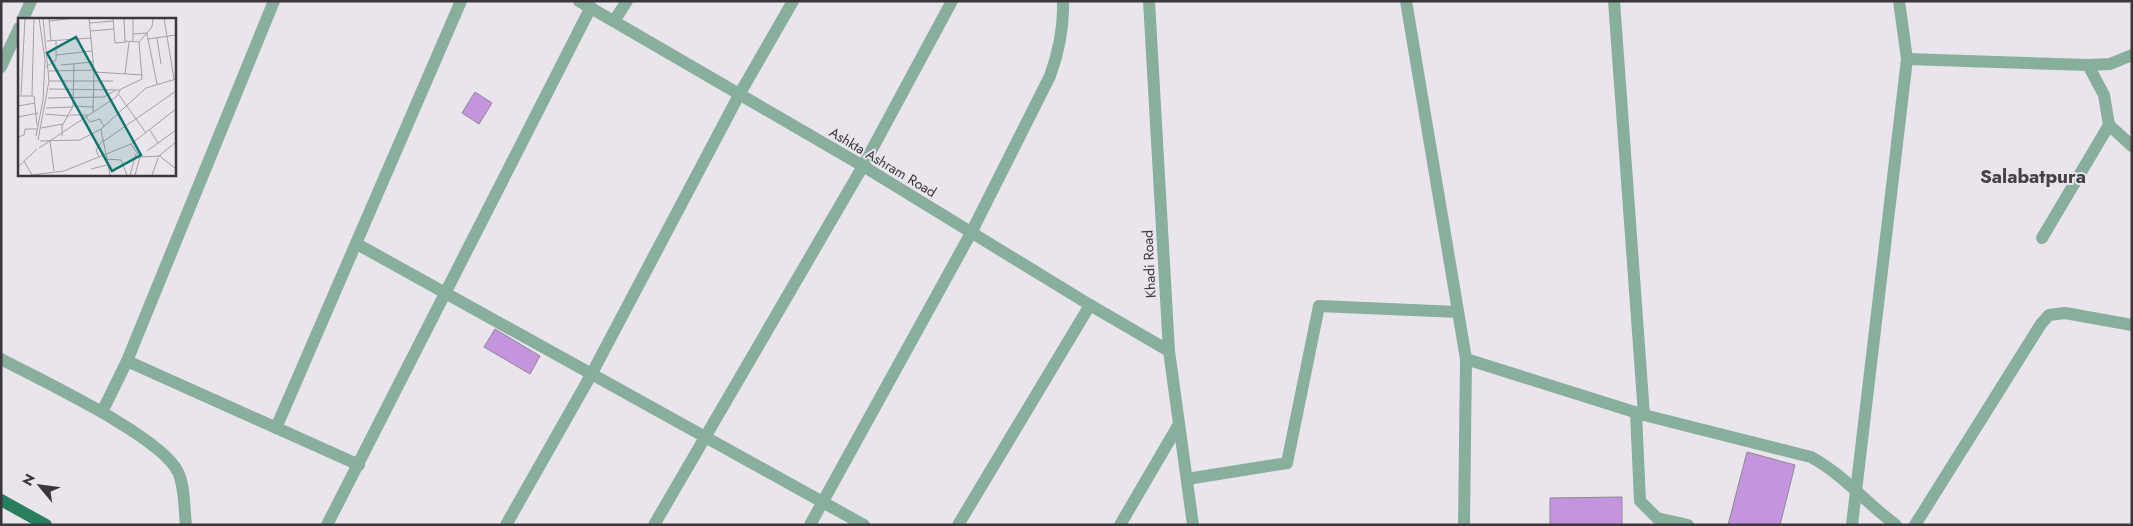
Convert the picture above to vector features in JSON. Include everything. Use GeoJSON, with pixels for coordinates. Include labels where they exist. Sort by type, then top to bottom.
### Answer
{"type":"FeatureCollection","features":[{"type":"Feature","properties":{"kind":"main road"},"geometry":{"type":"LineString","coordinates":[[1,500],[46,525]]}},
{"type":"Feature","properties":{"kind":"street"},"geometry":{"type":"LineString","coordinates":[[23,18],[31,1]]}},
{"type":"Feature","properties":{"kind":"street"},"geometry":{"type":"LineString","coordinates":[[102,412],[127,361],[274,1]]}},
{"type":"Feature","properties":{"kind":"street"},"geometry":{"type":"LineString","coordinates":[[276,428],[461,1]]}},
{"type":"Feature","properties":{"kind":"street"},"geometry":{"type":"LineString","coordinates":[[614,21],[627,1]]}},
{"type":"Feature","properties":{"kind":"street"},"geometry":{"type":"LineString","coordinates":[[506,525],[591,375],[739,95],[793,1]]}},
{"type":"Feature","properties":{"kind":"street"},"geometry":{"type":"LineString","coordinates":[[654,525],[863,166],[952,1]]}},
{"type":"Feature","properties":{"kind":"street"},"geometry":{"type":"LineString","coordinates":[[810,525],[971,233],[1050,76],[1059,52],[1064,22],[1064,1]]}},
{"type":"Feature","properties":{"kind":"street","name":"Khadi Road"},"geometry":{"type":"LineString","coordinates":[[1149,1],[1170,351],[1192,525]]}},
{"type":"Feature","properties":{"kind":"street"},"geometry":{"type":"LineString","coordinates":[[1406,1],[1466,358],[1464,525]]}},
{"type":"Feature","properties":{"kind":"street"},"geometry":{"type":"LineString","coordinates":[[1614,1],[1640,414],[1640,501],[1657,518],[1688,525]]}},
{"type":"Feature","properties":{"kind":"street"},"geometry":{"type":"LineString","coordinates":[[1852,525],[1908,59],[1899,1]]}},
{"type":"Feature","properties":{"kind":"street"},"geometry":{"type":"LineString","coordinates":[[327,525],[359,465],[585,4]]}},
{"type":"Feature","properties":{"kind":"street","name":"Ashkta Ashram Road"},"geometry":{"type":"LineString","coordinates":[[585,4],[863,166],[1090,305],[1170,351]]}},
{"type":"Feature","properties":{"kind":"street"},"geometry":{"type":"LineString","coordinates":[[1,67],[18,30]]}},
{"type":"Feature","properties":{"kind":"street"},"geometry":{"type":"LineString","coordinates":[[1908,59],[2088,65],[2110,64],[2132,55]]}},
{"type":"Feature","properties":{"kind":"street"},"geometry":{"type":"LineString","coordinates":[[2042,238],[2108,125],[2104,95],[2088,65]]}},
{"type":"Feature","properties":{"kind":"street"},"geometry":{"type":"LineString","coordinates":[[2108,125],[2132,146]]}},
{"type":"Feature","properties":{"kind":"street"},"geometry":{"type":"LineString","coordinates":[[357,244],[591,375],[824,501],[864,525]]}},
{"type":"Feature","properties":{"kind":"street"},"geometry":{"type":"LineString","coordinates":[[958,525],[1090,305]]}},
{"type":"Feature","properties":{"kind":"street"},"geometry":{"type":"LineString","coordinates":[[1187,479],[1287,463],[1319,306],[1458,312]]}},
{"type":"Feature","properties":{"kind":"street"},"geometry":{"type":"LineString","coordinates":[[1914,525],[2041,324],[2049,315],[2065,313],[2132,325]]}},
{"type":"Feature","properties":{"kind":"street"},"geometry":{"type":"LineString","coordinates":[[1466,358],[1640,414],[1811,457],[1833,469],[1896,525]]}},
{"type":"Feature","properties":{"kind":"street"},"geometry":{"type":"LineString","coordinates":[[1,359],[102,412],[168,456],[178,472],[186,525]]}},
{"type":"Feature","properties":{"kind":"street"},"geometry":{"type":"LineString","coordinates":[[127,361],[359,465]]}},
{"type":"Feature","properties":{"kind":"street"},"geometry":{"type":"LineString","coordinates":[[1120,525],[1179,424]]}},
{"type":"Feature","properties":{"kind":"building"},"geometry":{"type":"Polygon","coordinates":[[[475,92],[492,103],[479,124],[462,113],[475,92]]]}},
{"type":"Feature","properties":{"kind":"building"},"geometry":{"type":"Polygon","coordinates":[[[495,329],[540,356],[530,374],[484,347],[495,329]]]}},
{"type":"Feature","properties":{"kind":"building"},"geometry":{"type":"Polygon","coordinates":[[[1747,452],[1795,465],[1780,525],[1728,525],[1747,452]]]}},
{"type":"Feature","properties":{"kind":"building"},"geometry":{"type":"Polygon","coordinates":[[[1622,497],[1622,525],[1550,525],[1550,498],[1622,497]]]}},
{"type":"Feature","properties":{"kind":"district","name":"Salabatpura"},"geometry":{"type":"Point","coordinates":[2033,176]}}]}
